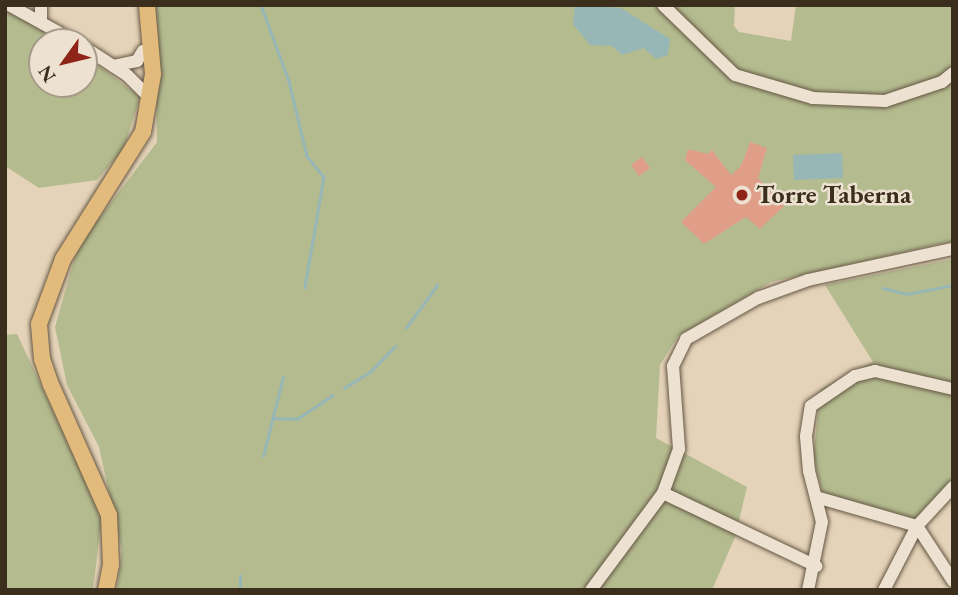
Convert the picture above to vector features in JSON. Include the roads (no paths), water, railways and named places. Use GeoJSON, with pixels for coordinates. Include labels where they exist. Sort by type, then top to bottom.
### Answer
{"type":"FeatureCollection","features":[{"type":"Feature","properties":{"kind":"main road"},"geometry":{"type":"LineString","coordinates":[[138,5],[150,99]]}},
{"type":"Feature","properties":{"kind":"main road"},"geometry":{"type":"LineString","coordinates":[[106,590],[111,565],[109,515],[51,385],[42,359],[39,324],[49,287],[63,259],[134,150],[150,99],[153,74],[147,5]]}},
{"type":"Feature","properties":{"kind":"street"},"geometry":{"type":"LineString","coordinates":[[9,5],[52,28]]}},
{"type":"Feature","properties":{"kind":"street"},"geometry":{"type":"LineString","coordinates":[[41,5],[41,22]]}},
{"type":"Feature","properties":{"kind":"street"},"geometry":{"type":"LineString","coordinates":[[663,5],[735,75],[813,98],[885,102],[942,82],[953,73]]}},
{"type":"Feature","properties":{"kind":"street"},"geometry":{"type":"LineString","coordinates":[[113,66],[137,61],[143,51]]}},
{"type":"Feature","properties":{"kind":"street"},"geometry":{"type":"LineString","coordinates":[[98,56],[150,99]]}},
{"type":"Feature","properties":{"kind":"street"},"geometry":{"type":"LineString","coordinates":[[590,590],[663,493],[679,449],[673,366],[686,339],[758,298],[808,280],[953,249]]}},
{"type":"Feature","properties":{"kind":"street"},"geometry":{"type":"LineString","coordinates":[[808,590],[816,566],[822,522],[806,436],[811,406],[855,376],[875,371],[953,389]]}},
{"type":"Feature","properties":{"kind":"street"},"geometry":{"type":"LineString","coordinates":[[884,590],[917,526],[953,486]]}},
{"type":"Feature","properties":{"kind":"street"},"geometry":{"type":"LineString","coordinates":[[663,493],[816,566]]}},
{"type":"Feature","properties":{"kind":"street"},"geometry":{"type":"LineString","coordinates":[[816,497],[917,526],[953,581]]}},
{"type":"Feature","properties":{"kind":"water"},"geometry":{"type":"Polygon","coordinates":[[[575,5],[621,8],[670,39],[668,55],[656,59],[644,48],[622,55],[612,46],[590,45],[573,24],[575,5]]]}},
{"type":"Feature","properties":{"kind":"water"},"geometry":{"type":"Polygon","coordinates":[[[842,153],[843,178],[794,180],[793,155],[842,153]]]}},
{"type":"Feature","properties":{"kind":"waterway"},"geometry":{"type":"LineString","coordinates":[[261,5],[289,81],[307,156],[324,177],[305,287]]}},
{"type":"Feature","properties":{"kind":"waterway"},"geometry":{"type":"LineString","coordinates":[[406,328],[437,285]]}},
{"type":"Feature","properties":{"kind":"waterway"},"geometry":{"type":"LineString","coordinates":[[883,288],[907,294],[953,285]]}},
{"type":"Feature","properties":{"kind":"waterway"},"geometry":{"type":"LineString","coordinates":[[344,388],[370,372],[395,346]]}},
{"type":"Feature","properties":{"kind":"waterway"},"geometry":{"type":"LineString","coordinates":[[263,456],[283,377]]}},
{"type":"Feature","properties":{"kind":"waterway"},"geometry":{"type":"LineString","coordinates":[[273,418],[297,419],[333,395]]}},
{"type":"Feature","properties":{"kind":"waterway"},"geometry":{"type":"LineString","coordinates":[[240,576],[240,590]]}},
{"type":"Feature","properties":{"kind":"place","name":"Torre Taberna"},"geometry":{"type":"Point","coordinates":[742,195]}}]}
